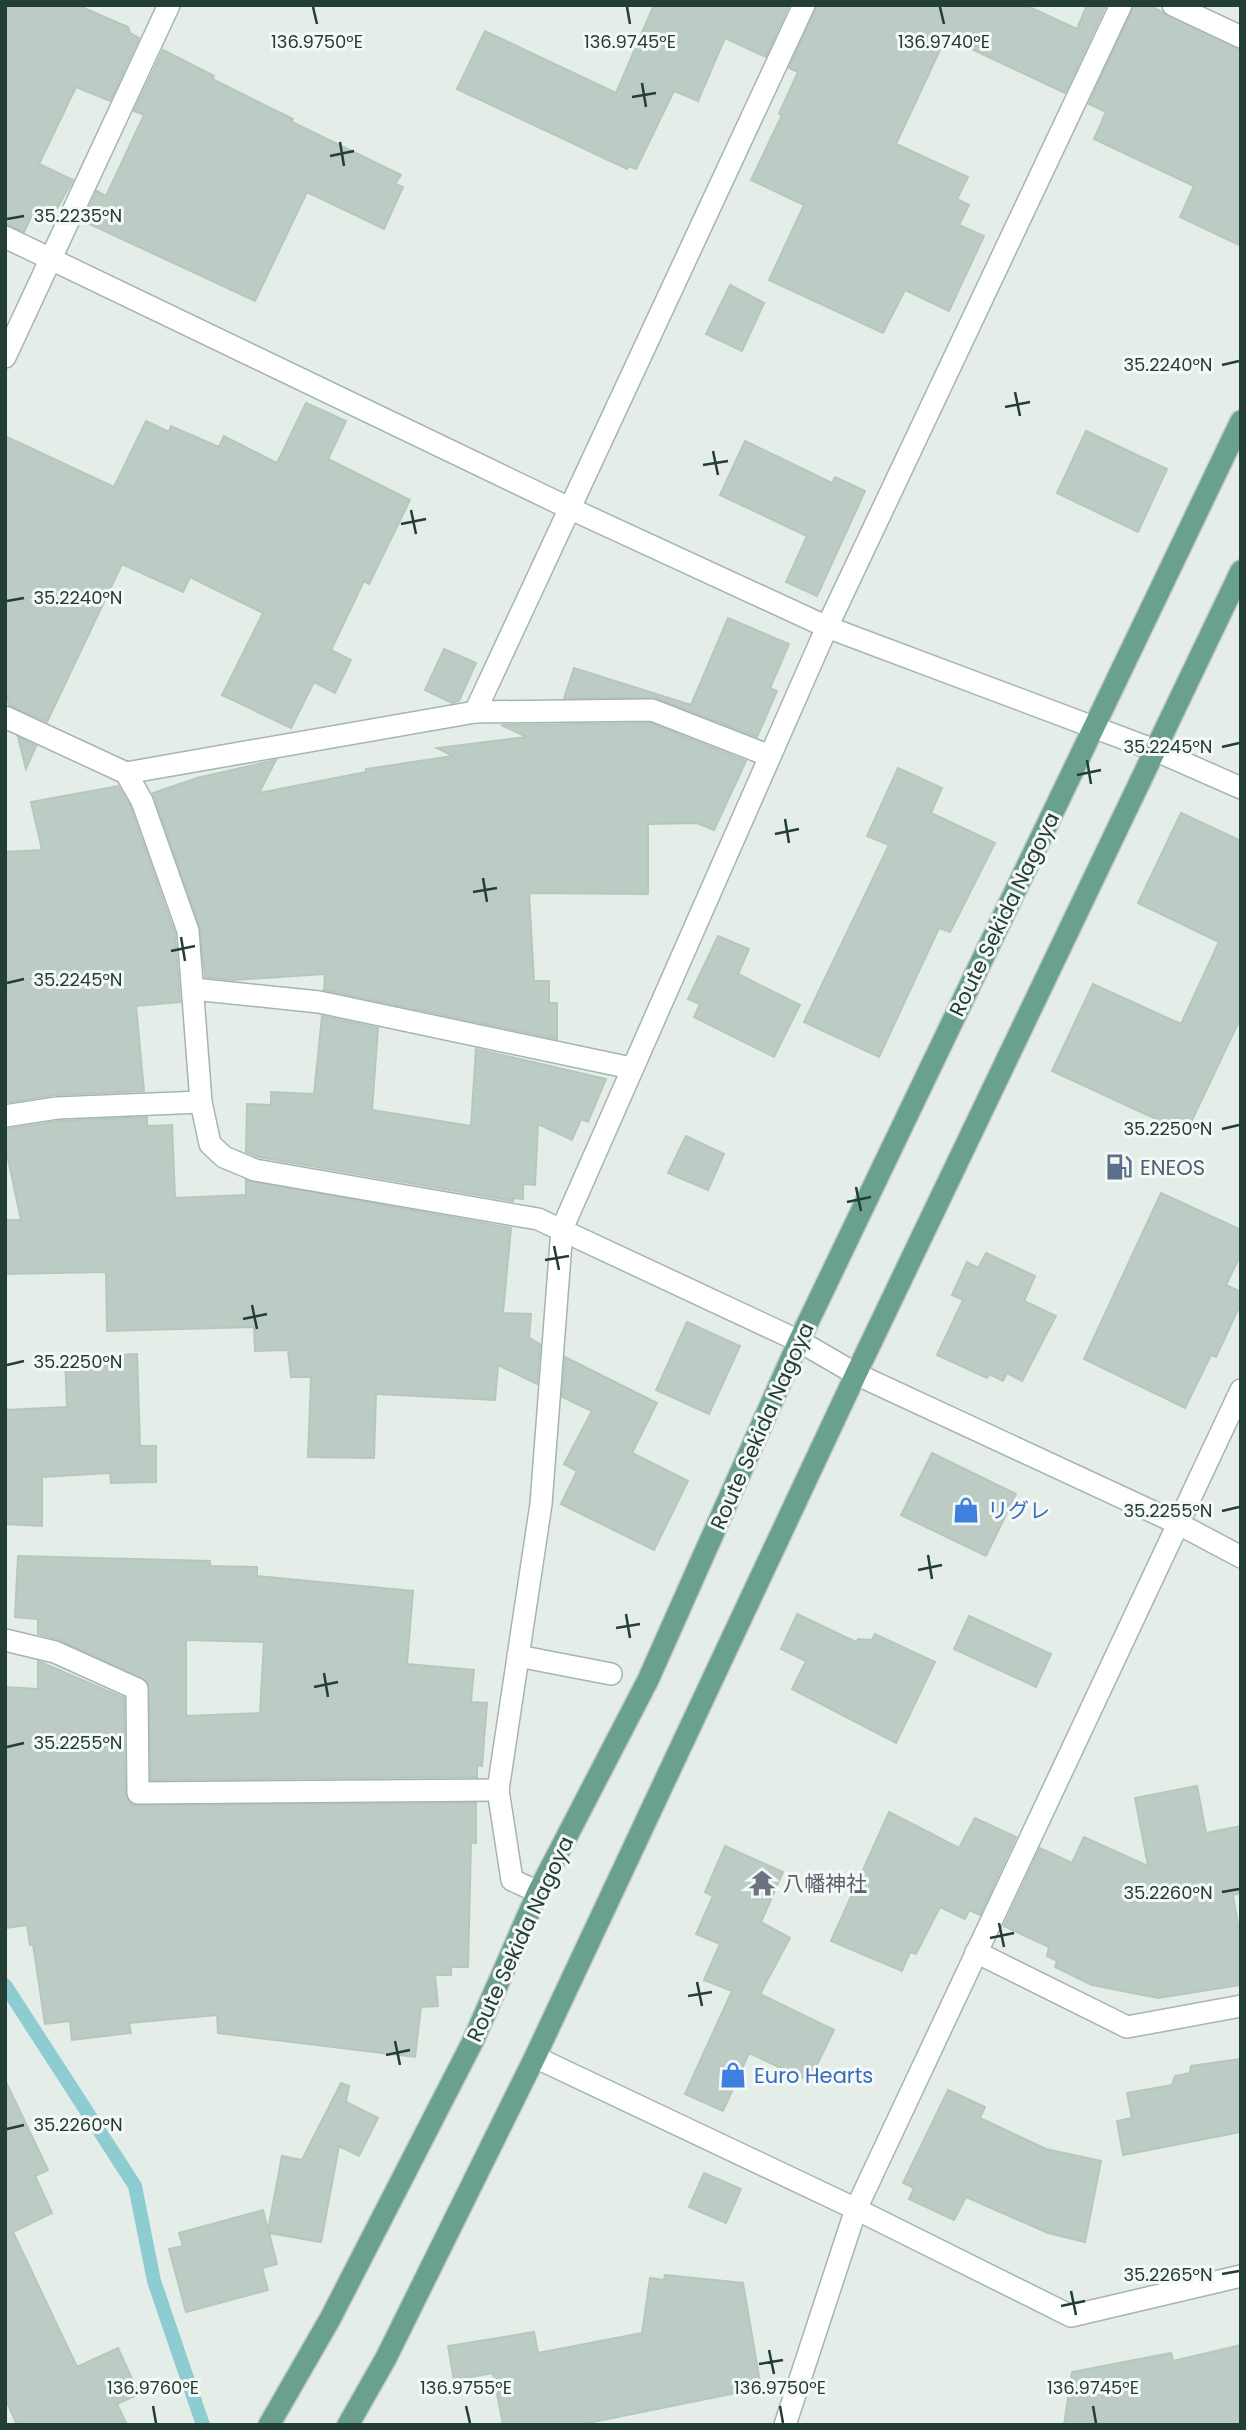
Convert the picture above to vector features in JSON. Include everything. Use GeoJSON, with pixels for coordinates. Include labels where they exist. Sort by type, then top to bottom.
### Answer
{"type":"FeatureCollection","features":[{"type":"Feature","properties":{"kind":"main road","name":"Route Sekida Nagoya"},"geometry":{"type":"LineString","coordinates":[[269,2425],[330,2319],[472,2041],[538,1892],[648,1680],[799,1341],[1241,421]]}},
{"type":"Feature","properties":{"kind":"main road"},"geometry":{"type":"LineString","coordinates":[[348,2425],[386,2358],[535,2057],[856,1374],[1241,571]]}},
{"type":"Feature","properties":{"kind":"street"},"geometry":{"type":"LineString","coordinates":[[5,357],[169,5]]}},
{"type":"Feature","properties":{"kind":"street"},"geometry":{"type":"LineString","coordinates":[[475,712],[804,5]]}},
{"type":"Feature","properties":{"kind":"street"},"geometry":{"type":"LineString","coordinates":[[538,1892],[512,1880],[498,1790],[541,1504],[562,1229],[827,627],[1121,5]]}},
{"type":"Feature","properties":{"kind":"street"},"geometry":{"type":"LineString","coordinates":[[1174,5],[1241,37]]}},
{"type":"Feature","properties":{"kind":"street"},"geometry":{"type":"LineString","coordinates":[[5,237],[569,508],[827,627],[1157,751],[1241,789]]}},
{"type":"Feature","properties":{"kind":"street"},"geometry":{"type":"LineString","coordinates":[[5,717],[126,773],[475,712],[652,710],[770,756]]}},
{"type":"Feature","properties":{"kind":"street"},"geometry":{"type":"LineString","coordinates":[[126,773],[142,801],[181,903],[188,931],[194,989],[201,1102],[210,1144],[224,1157],[255,1170],[538,1219],[799,1341],[856,1374],[1177,1523],[1241,1557]]}},
{"type":"Feature","properties":{"kind":"street"},"geometry":{"type":"LineString","coordinates":[[194,989],[319,1002],[631,1068]]}},
{"type":"Feature","properties":{"kind":"street"},"geometry":{"type":"LineString","coordinates":[[5,1116],[57,1108],[201,1102]]}},
{"type":"Feature","properties":{"kind":"street"},"geometry":{"type":"LineString","coordinates":[[785,2425],[856,2209],[1241,1390]]}},
{"type":"Feature","properties":{"kind":"street"},"geometry":{"type":"LineString","coordinates":[[5,1640],[55,1652],[136,1689],[138,1793],[498,1790]]}},
{"type":"Feature","properties":{"kind":"street"},"geometry":{"type":"LineString","coordinates":[[518,1656],[611,1674]]}},
{"type":"Feature","properties":{"kind":"street"},"geometry":{"type":"LineString","coordinates":[[976,1952],[1127,2027],[1241,2006]]}},
{"type":"Feature","properties":{"kind":"street"},"geometry":{"type":"LineString","coordinates":[[535,2057],[856,2209],[1071,2316],[1241,2276]]}},
{"type":"Feature","properties":{"kind":"building"},"geometry":{"type":"Polygon","coordinates":[[[5,5],[77,5],[128,27],[130,33],[139,38],[110,101],[76,87],[39,164],[73,180],[51,219],[34,211],[24,232],[5,224],[5,5]]]}},
{"type":"Feature","properties":{"kind":"building"},"geometry":{"type":"Polygon","coordinates":[[[654,5],[789,5],[766,57],[725,38],[698,101],[674,91],[636,169],[629,166],[627,169],[457,89],[485,31],[616,93],[654,5]]]}},
{"type":"Feature","properties":{"kind":"building"},"geometry":{"type":"Polygon","coordinates":[[[817,5],[1025,5],[1077,29],[1087,5],[1106,5],[1065,93],[946,37],[896,144],[968,177],[957,199],[969,205],[959,225],[984,236],[949,311],[905,290],[883,333],[769,280],[804,205],[751,180],[782,115],[779,114],[798,72],[789,68],[817,5]]]}},
{"type":"Feature","properties":{"kind":"building"},"geometry":{"type":"Polygon","coordinates":[[[1134,5],[1148,5],[1241,50],[1241,246],[1180,217],[1194,186],[1094,139],[1106,112],[1089,104],[1134,5]]]}},
{"type":"Feature","properties":{"kind":"building"},"geometry":{"type":"Polygon","coordinates":[[[163,50],[214,76],[212,79],[293,119],[292,122],[401,175],[395,184],[403,187],[384,229],[307,192],[255,301],[83,221],[97,191],[106,196],[144,115],[134,111],[163,50]]]}},
{"type":"Feature","properties":{"kind":"building"},"geometry":{"type":"Polygon","coordinates":[[[730,285],[764,303],[742,351],[706,334],[730,285]]]}},
{"type":"Feature","properties":{"kind":"building"},"geometry":{"type":"Polygon","coordinates":[[[306,403],[346,421],[328,459],[410,500],[369,584],[364,581],[331,650],[351,660],[335,693],[314,682],[291,728],[222,695],[263,613],[190,577],[183,592],[122,564],[47,722],[9,705],[5,689],[5,436],[114,487],[146,421],[169,432],[171,426],[219,447],[224,436],[277,463],[306,403]]]}},
{"type":"Feature","properties":{"kind":"building"},"geometry":{"type":"Polygon","coordinates":[[[1086,431],[1167,469],[1138,532],[1057,493],[1086,431]]]}},
{"type":"Feature","properties":{"kind":"building"},"geometry":{"type":"Polygon","coordinates":[[[745,441],[832,483],[835,477],[865,491],[817,596],[786,582],[807,536],[720,495],[745,441]]]}},
{"type":"Feature","properties":{"kind":"building"},"geometry":{"type":"Polygon","coordinates":[[[728,618],[789,644],[770,688],[777,691],[757,737],[656,698],[564,698],[574,668],[691,705],[728,618]]]}},
{"type":"Feature","properties":{"kind":"building"},"geometry":{"type":"Polygon","coordinates":[[[444,649],[476,663],[459,701],[452,703],[425,690],[444,649]]]}},
{"type":"Feature","properties":{"kind":"building"},"geometry":{"type":"Polygon","coordinates":[[[650,723],[746,761],[714,830],[697,823],[648,824],[648,894],[529,893],[534,981],[549,981],[549,1003],[557,1003],[557,1039],[324,990],[325,974],[233,980],[205,977],[200,927],[153,793],[197,778],[276,760],[259,793],[366,772],[366,769],[453,756],[437,748],[527,737],[501,725],[650,723]]]}},
{"type":"Feature","properties":{"kind":"building"},"geometry":{"type":"Polygon","coordinates":[[[18,737],[36,746],[26,769],[18,737]]]}},
{"type":"Feature","properties":{"kind":"building"},"geometry":{"type":"Polygon","coordinates":[[[898,768],[942,788],[931,813],[995,843],[950,932],[939,928],[879,1057],[804,1022],[889,845],[867,836],[898,768]]]}},
{"type":"Feature","properties":{"kind":"building"},"geometry":{"type":"Polygon","coordinates":[[[118,786],[130,806],[175,934],[180,1002],[136,1006],[144,1091],[56,1095],[5,1103],[5,852],[42,850],[31,802],[118,786]]]}},
{"type":"Feature","properties":{"kind":"building"},"geometry":{"type":"Polygon","coordinates":[[[1181,813],[1241,841],[1241,1017],[1186,1133],[1052,1071],[1093,984],[1181,1024],[1219,942],[1138,903],[1181,813]]]}},
{"type":"Feature","properties":{"kind":"building"},"geometry":{"type":"Polygon","coordinates":[[[718,936],[749,949],[738,974],[800,1005],[774,1057],[694,1017],[700,1004],[688,999],[718,936]]]}},
{"type":"Feature","properties":{"kind":"building"},"geometry":{"type":"Polygon","coordinates":[[[322,1016],[378,1028],[372,1110],[471,1126],[476,1049],[606,1079],[588,1122],[581,1119],[572,1140],[538,1124],[535,1185],[523,1184],[523,1199],[514,1198],[513,1201],[259,1157],[246,1152],[247,1104],[271,1105],[271,1092],[314,1094],[322,1016]]]}},
{"type":"Feature","properties":{"kind":"building"},"geometry":{"type":"Polygon","coordinates":[[[147,1117],[147,1126],[172,1125],[175,1198],[246,1195],[246,1180],[511,1228],[503,1313],[531,1314],[529,1338],[540,1344],[537,1384],[498,1365],[495,1400],[376,1394],[374,1458],[308,1457],[311,1377],[291,1377],[288,1350],[255,1351],[254,1327],[107,1331],[106,1272],[5,1274],[5,1220],[21,1220],[5,1145],[5,1129],[58,1121],[147,1117]]]}},
{"type":"Feature","properties":{"kind":"building"},"geometry":{"type":"Polygon","coordinates":[[[686,1136],[724,1154],[708,1190],[668,1173],[686,1136]]]}},
{"type":"Feature","properties":{"kind":"building"},"geometry":{"type":"Polygon","coordinates":[[[1161,1193],[1241,1230],[1241,1254],[1226,1285],[1241,1292],[1241,1303],[1216,1357],[1211,1355],[1185,1408],[1084,1359],[1161,1193]]]}},
{"type":"Feature","properties":{"kind":"building"},"geometry":{"type":"Polygon","coordinates":[[[986,1253],[1035,1276],[1024,1301],[1056,1316],[1022,1381],[1007,1373],[1003,1381],[989,1374],[987,1378],[937,1355],[963,1300],[952,1295],[967,1262],[978,1268],[986,1253]]]}},
{"type":"Feature","properties":{"kind":"building"},"geometry":{"type":"Polygon","coordinates":[[[687,1322],[740,1346],[709,1414],[656,1390],[687,1322]]]}},
{"type":"Feature","properties":{"kind":"building"},"geometry":{"type":"Polygon","coordinates":[[[137,1354],[140,1446],[156,1446],[156,1482],[111,1483],[110,1473],[42,1477],[42,1526],[5,1524],[5,1410],[67,1407],[65,1358],[137,1354]]]}},
{"type":"Feature","properties":{"kind":"building"},"geometry":{"type":"Polygon","coordinates":[[[565,1357],[657,1403],[632,1453],[688,1481],[654,1550],[561,1504],[577,1471],[564,1464],[592,1411],[562,1397],[565,1357]]]}},
{"type":"Feature","properties":{"kind":"building"},"geometry":{"type":"Polygon","coordinates":[[[932,1453],[1016,1494],[986,1556],[901,1515],[932,1453]]]}},
{"type":"Feature","properties":{"kind":"building"},"geometry":{"type":"Polygon","coordinates":[[[18,1556],[210,1561],[210,1566],[257,1567],[257,1576],[413,1591],[407,1664],[474,1670],[471,1702],[487,1703],[482,1766],[477,1765],[477,1777],[151,1780],[148,1683],[60,1640],[38,1634],[38,1619],[15,1617],[18,1556]],[[186,1640],[186,1716],[260,1713],[264,1642],[186,1640]]]}},
{"type":"Feature","properties":{"kind":"building"},"geometry":{"type":"Polygon","coordinates":[[[797,1614],[856,1642],[858,1639],[872,1640],[875,1634],[935,1662],[896,1743],[792,1689],[806,1661],[781,1649],[797,1614]]]}},
{"type":"Feature","properties":{"kind":"building"},"geometry":{"type":"Polygon","coordinates":[[[969,1616],[1051,1654],[1036,1687],[954,1649],[969,1616]]]}},
{"type":"Feature","properties":{"kind":"building"},"geometry":{"type":"Polygon","coordinates":[[[38,1661],[124,1698],[125,1793],[132,1805],[476,1803],[476,1843],[471,1843],[468,1967],[451,1967],[451,1975],[435,1975],[438,2006],[421,2007],[415,2057],[218,2033],[217,2015],[129,2023],[131,2033],[72,2040],[70,2021],[45,2024],[33,1944],[30,1945],[27,1925],[5,1928],[5,1687],[38,1689],[38,1661]]]}},
{"type":"Feature","properties":{"kind":"building"},"geometry":{"type":"Polygon","coordinates":[[[1197,1786],[1206,1833],[1241,1826],[1241,1893],[1233,1895],[1241,1942],[1241,1985],[1158,1998],[1092,1985],[1055,1967],[1057,1961],[1047,1956],[1049,1947],[1004,1926],[1040,1848],[1072,1863],[1084,1837],[1148,1866],[1135,1798],[1197,1786]]]}},
{"type":"Feature","properties":{"kind":"building"},"geometry":{"type":"Polygon","coordinates":[[[889,1812],[959,1848],[975,1818],[1016,1837],[980,1915],[969,1910],[965,1919],[940,1907],[916,1954],[910,1952],[902,1971],[831,1941],[889,1812]]]}},
{"type":"Feature","properties":{"kind":"building"},"geometry":{"type":"Polygon","coordinates":[[[725,1846],[783,1872],[761,1922],[790,1938],[760,1994],[834,2030],[809,2081],[749,2053],[723,2111],[685,2094],[732,1991],[704,1980],[720,1944],[696,1934],[713,1896],[705,1892],[725,1846]]]}},
{"type":"Feature","properties":{"kind":"building"},"geometry":{"type":"Polygon","coordinates":[[[1241,2059],[1241,2132],[1123,2155],[1117,2121],[1132,2118],[1127,2093],[1172,2085],[1175,2076],[1190,2073],[1191,2066],[1241,2059]]]}},
{"type":"Feature","properties":{"kind":"building"},"geometry":{"type":"Polygon","coordinates":[[[5,2080],[48,2170],[35,2176],[52,2213],[13,2232],[77,2367],[118,2348],[139,2394],[117,2404],[127,2425],[17,2425],[5,2398],[5,2080]]]}},
{"type":"Feature","properties":{"kind":"building"},"geometry":{"type":"Polygon","coordinates":[[[341,2083],[349,2086],[346,2102],[378,2118],[359,2156],[339,2146],[321,2242],[269,2233],[277,2264],[262,2268],[268,2290],[186,2312],[169,2249],[183,2246],[179,2233],[263,2210],[268,2230],[282,2156],[302,2160],[341,2083]]]}},
{"type":"Feature","properties":{"kind":"building"},"geometry":{"type":"Polygon","coordinates":[[[948,2090],[985,2107],[980,2118],[1046,2149],[1101,2161],[1085,2242],[1048,2233],[966,2197],[954,2220],[909,2199],[914,2188],[903,2183],[948,2090]]]}},
{"type":"Feature","properties":{"kind":"building"},"geometry":{"type":"Polygon","coordinates":[[[704,2173],[741,2189],[726,2223],[689,2207],[704,2173]]]}},
{"type":"Feature","properties":{"kind":"building"},"geometry":{"type":"Polygon","coordinates":[[[665,2275],[743,2283],[761,2388],[578,2425],[503,2425],[493,2373],[454,2380],[448,2346],[534,2332],[538,2353],[642,2333],[650,2278],[664,2280],[665,2275]]]}},
{"type":"Feature","properties":{"kind":"building"},"geometry":{"type":"Polygon","coordinates":[[[1241,2345],[1241,2425],[1064,2425],[1072,2372],[1171,2353],[1173,2361],[1241,2345]]]}},
{"type":"Feature","properties":{"kind":"waterway"},"geometry":{"type":"LineString","coordinates":[[5,1985],[135,2186],[154,2281],[203,2425]]}},
{"type":"Feature","properties":{"kind":"place","name":"ENEOS"},"geometry":{"type":"Point","coordinates":[1119,1167]}},
{"type":"Feature","properties":{"kind":"place","name":"リグレ"},"geometry":{"type":"Point","coordinates":[966,1510]}},
{"type":"Feature","properties":{"kind":"place","name":"八幡神社"},"geometry":{"type":"Point","coordinates":[762,1883]}},
{"type":"Feature","properties":{"kind":"place","name":"Euro Hearts"},"geometry":{"type":"Point","coordinates":[733,2075]}}]}
